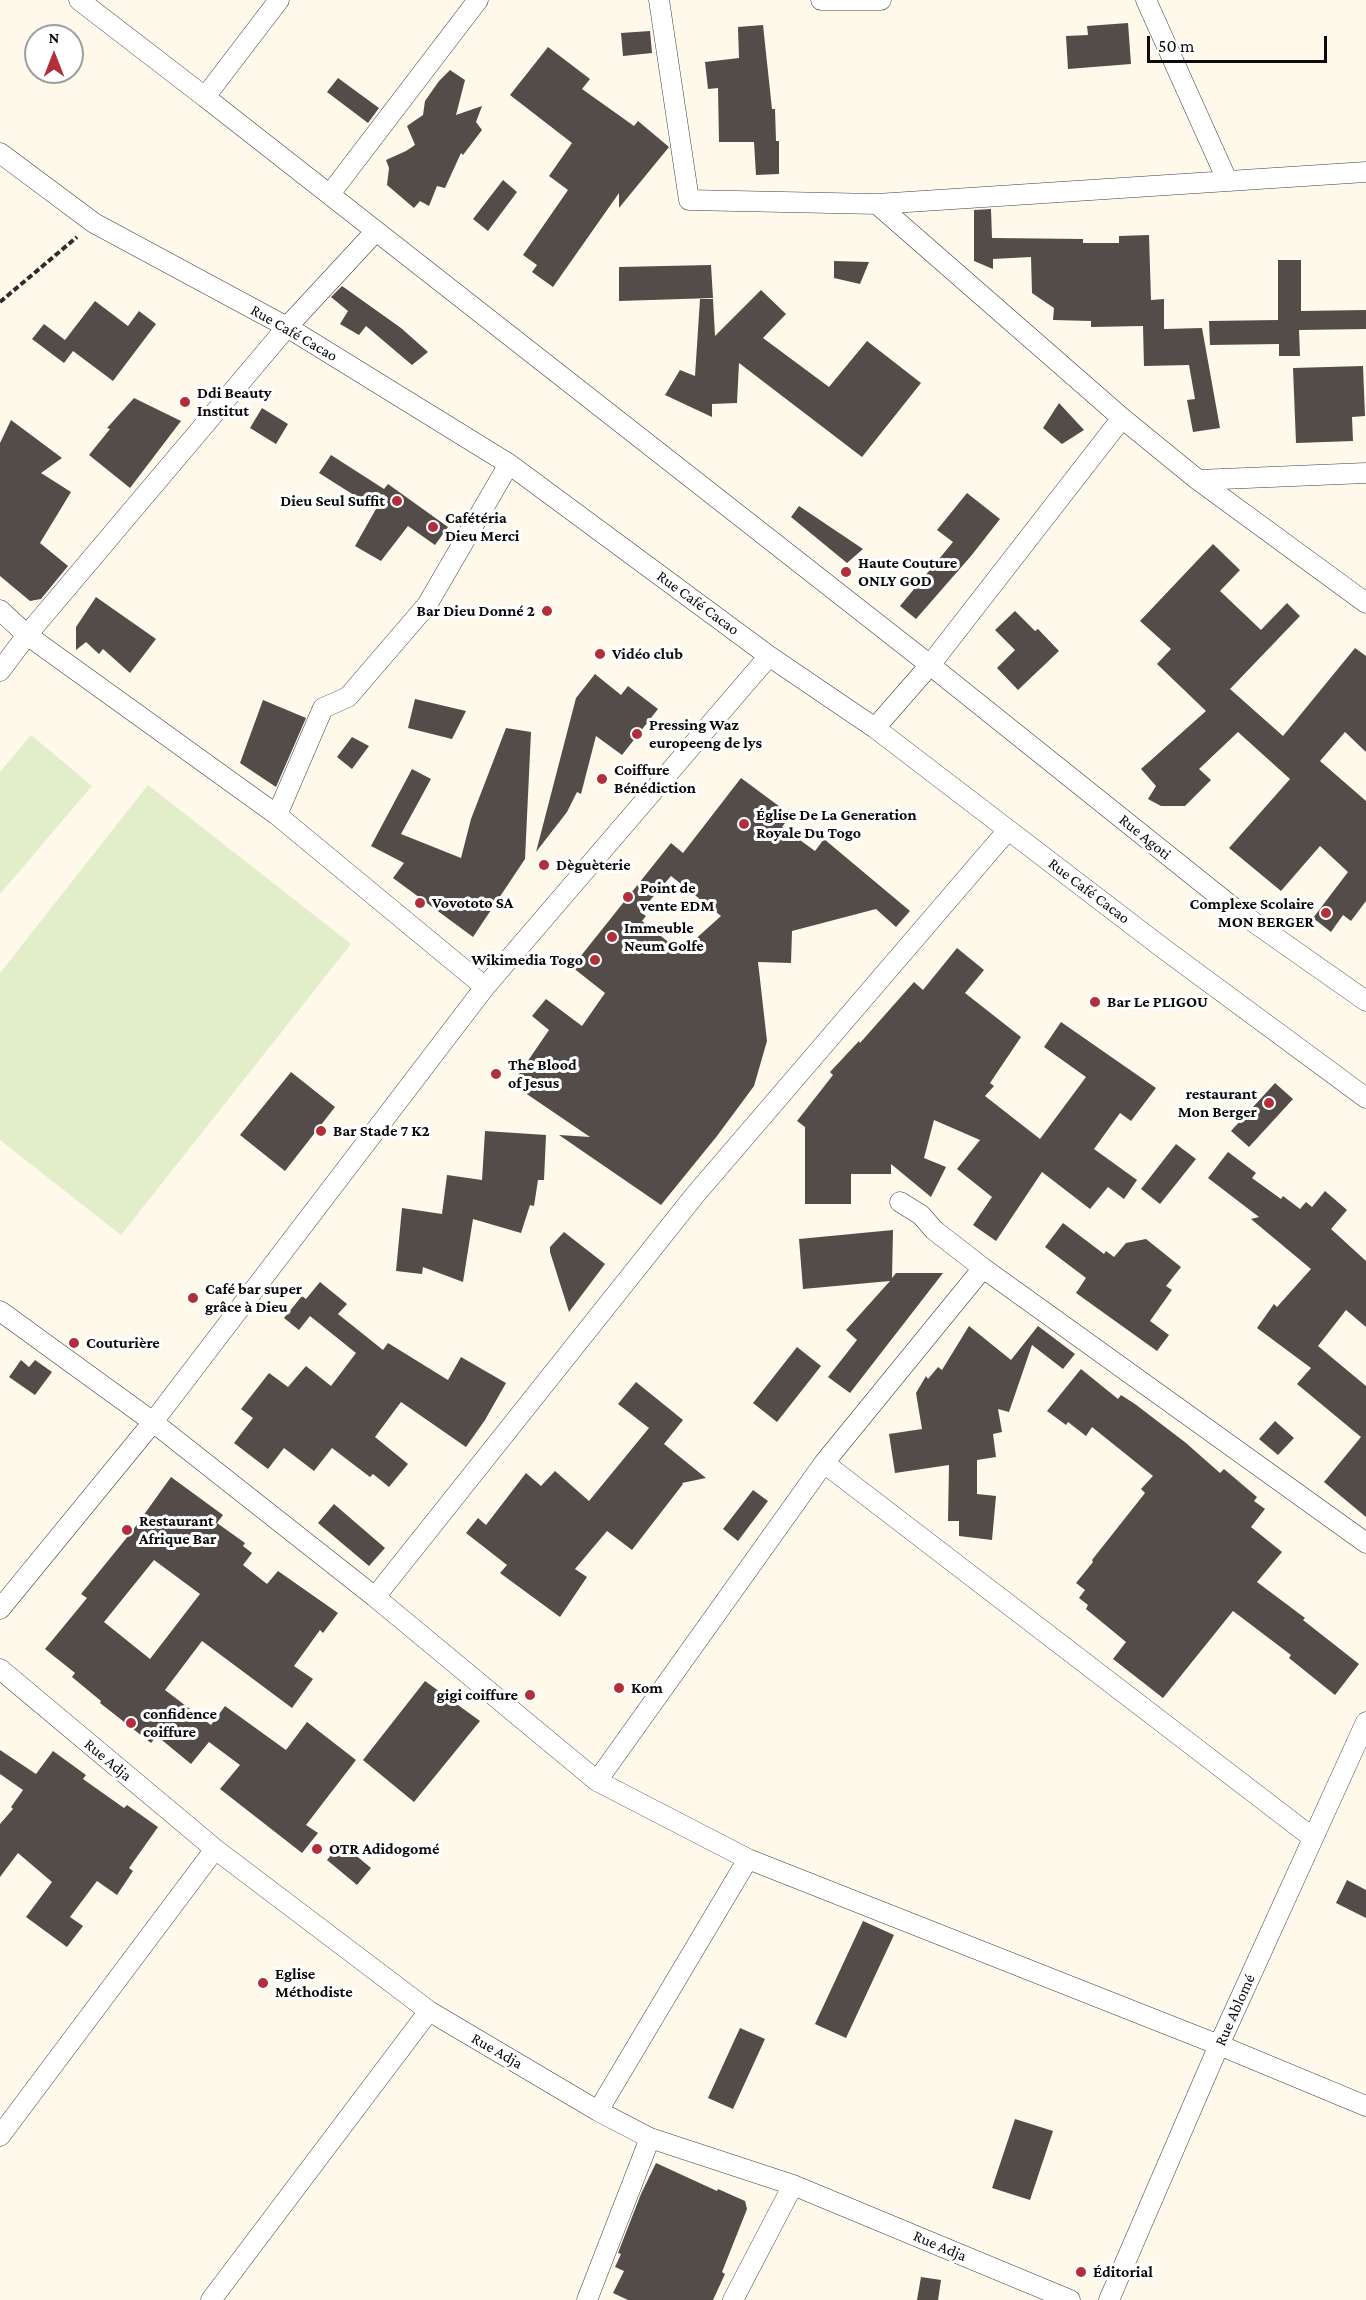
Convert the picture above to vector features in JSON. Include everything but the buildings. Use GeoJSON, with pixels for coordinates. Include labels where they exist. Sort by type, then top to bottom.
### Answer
{"type":"FeatureCollection","features":[{"type":"Feature","properties":{"kind":"street","name":"Rue Agoti"},"geometry":{"type":"LineString","coordinates":[[79,0],[930,665],[1235,909],[1366,1001]]}},
{"type":"Feature","properties":{"kind":"street"},"geometry":{"type":"LineString","coordinates":[[205,98],[279,0]]}},
{"type":"Feature","properties":{"kind":"street"},"geometry":{"type":"LineString","coordinates":[[330,194],[478,0]]}},
{"type":"Feature","properties":{"kind":"street"},"geometry":{"type":"LineString","coordinates":[[659,0],[689,201],[877,204],[1366,172]]}},
{"type":"Feature","properties":{"kind":"street"},"geometry":{"type":"LineString","coordinates":[[821,0],[881,0]]}},
{"type":"Feature","properties":{"kind":"street"},"geometry":{"type":"LineString","coordinates":[[1146,0],[1227,180]]}},
{"type":"Feature","properties":{"kind":"street","name":"Rue Café Cacao"},"geometry":{"type":"LineString","coordinates":[[0,153],[94,223],[286,327],[509,464],[770,656],[875,728],[1366,1098]]}},
{"type":"Feature","properties":{"kind":"street"},"geometry":{"type":"LineString","coordinates":[[877,204],[1122,418],[1198,480],[1366,603]]}},
{"type":"Feature","properties":{"kind":"street"},"geometry":{"type":"LineString","coordinates":[[0,671],[27,635],[286,327],[375,232]]}},
{"type":"Feature","properties":{"kind":"street"},"geometry":{"type":"LineString","coordinates":[[875,728],[930,665],[1122,418]]}},
{"type":"Feature","properties":{"kind":"street"},"geometry":{"type":"LineString","coordinates":[[277,815],[323,708],[348,697],[427,605],[509,464]]}},
{"type":"Feature","properties":{"kind":"street"},"geometry":{"type":"LineString","coordinates":[[1198,480],[1366,473]]}},
{"type":"Feature","properties":{"kind":"street"},"geometry":{"type":"LineString","coordinates":[[0,610],[27,635],[277,815],[485,987]]}},
{"type":"Feature","properties":{"kind":"street"},"geometry":{"type":"LineString","coordinates":[[0,1609],[153,1422],[485,987],[770,656]]}},
{"type":"Feature","properties":{"kind":"street"},"geometry":{"type":"LineString","coordinates":[[375,1597],[695,1195],[1008,830]]}},
{"type":"Feature","properties":{"kind":"street"},"geometry":{"type":"LineString","coordinates":[[900,1202],[921,1215],[934,1230],[983,1268],[1366,1543]]}},
{"type":"Feature","properties":{"kind":"street"},"geometry":{"type":"LineString","coordinates":[[597,1781],[824,1463],[983,1268]]}},
{"type":"Feature","properties":{"kind":"street"},"geometry":{"type":"LineString","coordinates":[[0,1311],[153,1422],[375,1597],[597,1781],[748,1859],[1219,2045],[1366,2106]]}},
{"type":"Feature","properties":{"kind":"street"},"geometry":{"type":"LineString","coordinates":[[824,1463],[1313,1838]]}},
{"type":"Feature","properties":{"kind":"street","name":"Rue Adja"},"geometry":{"type":"LineString","coordinates":[[0,1670],[215,1849],[429,2011],[598,2111],[650,2138],[793,2185],[1070,2300]]}},
{"type":"Feature","properties":{"kind":"street","name":"Rue Ablomé"},"geometry":{"type":"LineString","coordinates":[[1109,2300],[1219,2045],[1366,1722]]}},
{"type":"Feature","properties":{"kind":"street"},"geometry":{"type":"LineString","coordinates":[[0,2136],[215,1849]]}},
{"type":"Feature","properties":{"kind":"street"},"geometry":{"type":"LineString","coordinates":[[598,2111],[748,1859]]}},
{"type":"Feature","properties":{"kind":"street"},"geometry":{"type":"LineString","coordinates":[[211,2300],[429,2011]]}},
{"type":"Feature","properties":{"kind":"street"},"geometry":{"type":"LineString","coordinates":[[587,2300],[650,2138]]}},
{"type":"Feature","properties":{"kind":"street"},"geometry":{"type":"LineString","coordinates":[[733,2300],[793,2185]]}},
{"type":"Feature","properties":{"kind":"path"},"geometry":{"type":"LineString","coordinates":[[0,302],[94,223]]}},
{"type":"Feature","properties":{"kind":"green space"},"geometry":{"type":"Polygon","coordinates":[[[31,735],[92,786],[0,894],[0,772],[31,735]]]}},
{"type":"Feature","properties":{"kind":"green space"},"geometry":{"type":"Polygon","coordinates":[[[148,785],[351,944],[121,1235],[0,1140],[0,973],[148,785]]]}},
{"type":"Feature","properties":{"kind":"place","name":"Ddi Beauty Institut"},"geometry":{"type":"Point","coordinates":[185,402]}},
{"type":"Feature","properties":{"kind":"place","name":"Dieu Seul Suffit"},"geometry":{"type":"Point","coordinates":[397,501]}},
{"type":"Feature","properties":{"kind":"place","name":"Cafétéria Dieu Merci"},"geometry":{"type":"Point","coordinates":[433,527]}},
{"type":"Feature","properties":{"kind":"place","name":"Haute Couture ONLY GOD"},"geometry":{"type":"Point","coordinates":[846,572]}},
{"type":"Feature","properties":{"kind":"place","name":"Bar Dieu Donné 2"},"geometry":{"type":"Point","coordinates":[547,611]}},
{"type":"Feature","properties":{"kind":"place","name":"Vidéo club"},"geometry":{"type":"Point","coordinates":[600,654]}},
{"type":"Feature","properties":{"kind":"place","name":"Pressing Waz europeeng de lys"},"geometry":{"type":"Point","coordinates":[637,734]}},
{"type":"Feature","properties":{"kind":"place","name":"Coiffure Bénédiction"},"geometry":{"type":"Point","coordinates":[602,779]}},
{"type":"Feature","properties":{"kind":"place","name":"Église De La Generation Royale Du Togo"},"geometry":{"type":"Point","coordinates":[744,824]}},
{"type":"Feature","properties":{"kind":"place","name":"Dèguèterie"},"geometry":{"type":"Point","coordinates":[544,865]}},
{"type":"Feature","properties":{"kind":"place","name":"Point de vente EDM"},"geometry":{"type":"Point","coordinates":[628,897]}},
{"type":"Feature","properties":{"kind":"place","name":"Vovototo SA"},"geometry":{"type":"Point","coordinates":[420,903]}},
{"type":"Feature","properties":{"kind":"place","name":"Complexe Scolaire MON BERGER"},"geometry":{"type":"Point","coordinates":[1326,913]}},
{"type":"Feature","properties":{"kind":"place","name":"Immeuble Neum Golfe"},"geometry":{"type":"Point","coordinates":[612,937]}},
{"type":"Feature","properties":{"kind":"place","name":"Wikimedia Togo"},"geometry":{"type":"Point","coordinates":[595,960]}},
{"type":"Feature","properties":{"kind":"place","name":"Bar Le PLIGOU"},"geometry":{"type":"Point","coordinates":[1095,1002]}},
{"type":"Feature","properties":{"kind":"place","name":"The Blood of Jesus"},"geometry":{"type":"Point","coordinates":[496,1074]}},
{"type":"Feature","properties":{"kind":"place","name":"restaurant Mon Berger"},"geometry":{"type":"Point","coordinates":[1269,1103]}},
{"type":"Feature","properties":{"kind":"place","name":"Bar Stade 7 K2"},"geometry":{"type":"Point","coordinates":[321,1131]}},
{"type":"Feature","properties":{"kind":"place","name":"Café bar super grâce à Dieu"},"geometry":{"type":"Point","coordinates":[193,1298]}},
{"type":"Feature","properties":{"kind":"place","name":"Couturière"},"geometry":{"type":"Point","coordinates":[74,1343]}},
{"type":"Feature","properties":{"kind":"place","name":"Restaurant Afrique Bar"},"geometry":{"type":"Point","coordinates":[127,1530]}},
{"type":"Feature","properties":{"kind":"place","name":"Kom"},"geometry":{"type":"Point","coordinates":[619,1688]}},
{"type":"Feature","properties":{"kind":"place","name":"gigi coiffure"},"geometry":{"type":"Point","coordinates":[530,1695]}},
{"type":"Feature","properties":{"kind":"place","name":"confidence coiffure"},"geometry":{"type":"Point","coordinates":[131,1723]}},
{"type":"Feature","properties":{"kind":"place","name":"OTR Adidogomé"},"geometry":{"type":"Point","coordinates":[317,1849]}},
{"type":"Feature","properties":{"kind":"place","name":"Eglise Méthodiste"},"geometry":{"type":"Point","coordinates":[263,1983]}},
{"type":"Feature","properties":{"kind":"place","name":"Éditorial"},"geometry":{"type":"Point","coordinates":[1081,2272]}}]}
